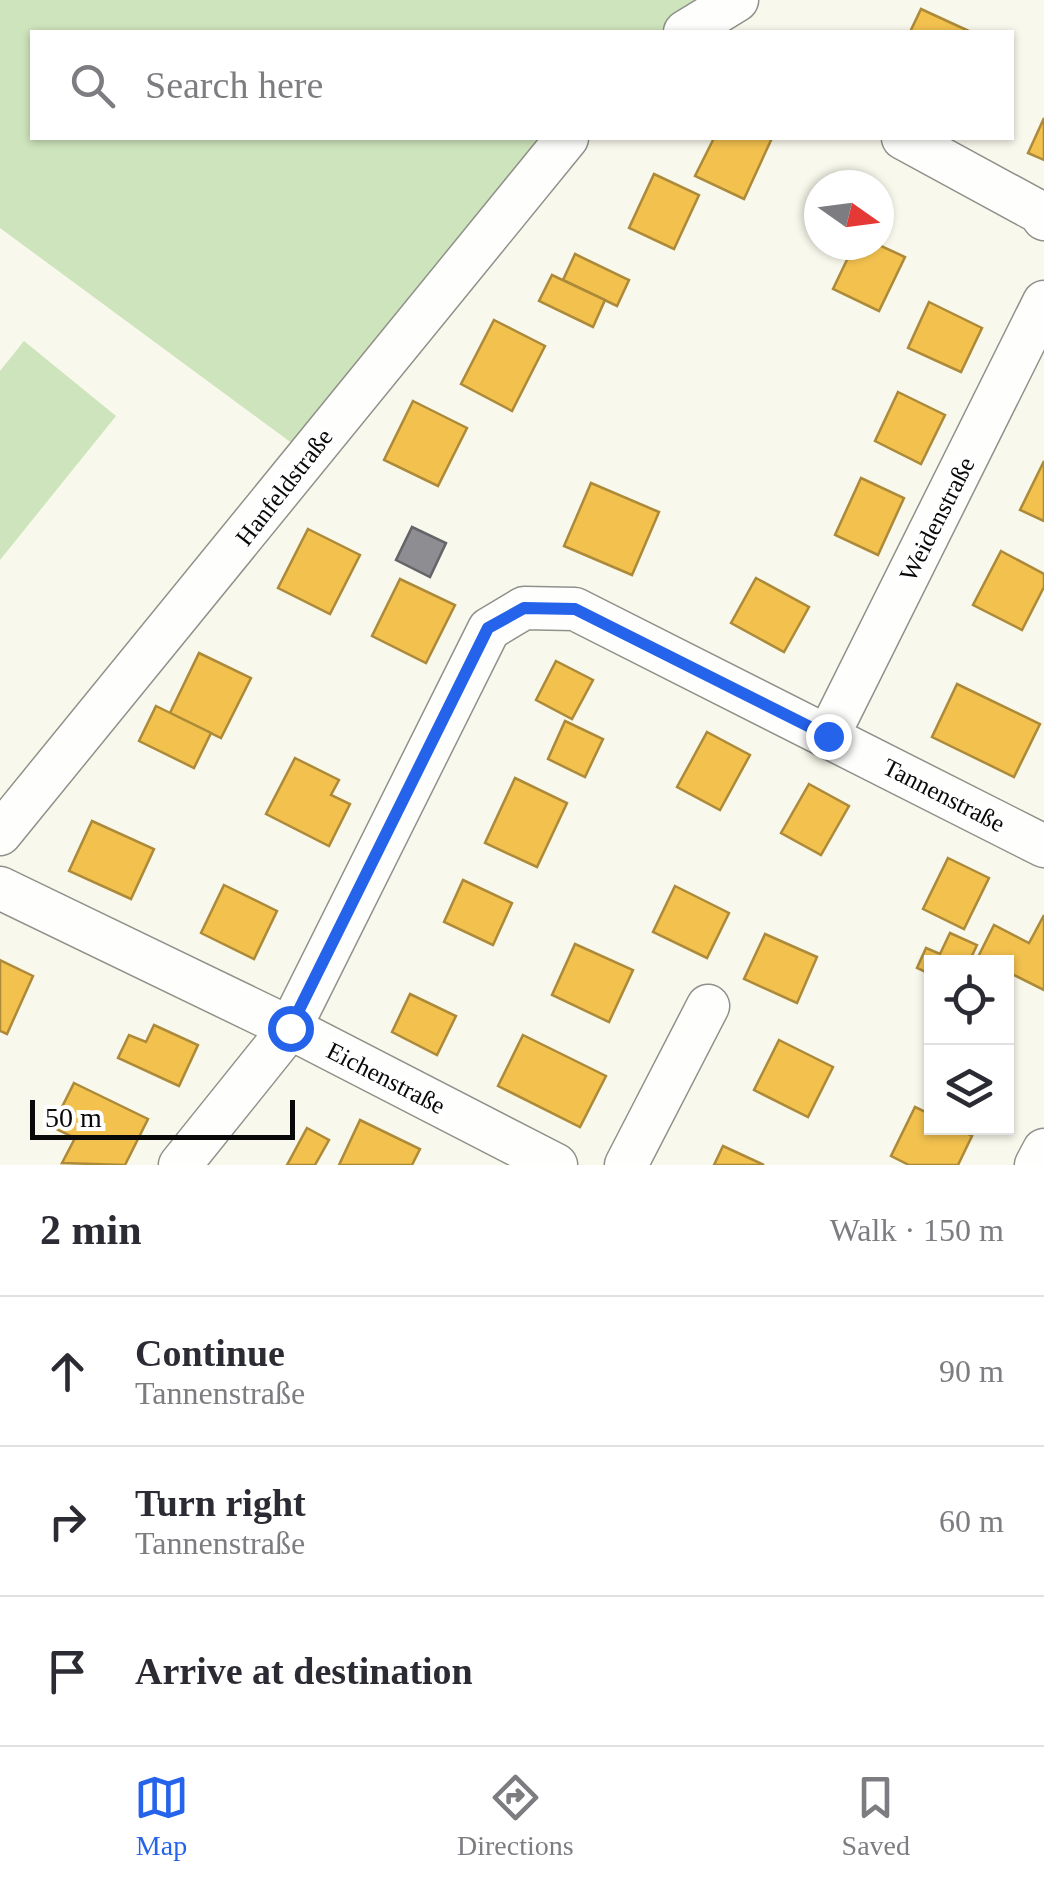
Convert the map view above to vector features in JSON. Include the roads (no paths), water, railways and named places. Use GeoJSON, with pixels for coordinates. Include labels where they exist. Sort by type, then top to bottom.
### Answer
{"type":"FeatureCollection","features":[{"type":"Feature","properties":{"kind":"street"},"geometry":{"type":"LineString","coordinates":[[691,30],[741,13]]}},
{"type":"Feature","properties":{"kind":"street","name":"Hanfeldstraße"},"geometry":{"type":"LineString","coordinates":[[0,834],[565,140]]}},
{"type":"Feature","properties":{"kind":"street"},"geometry":{"type":"LineString","coordinates":[[908,140],[1039,212],[1044,219]]}},
{"type":"Feature","properties":{"kind":"street","name":"Weidenstraße"},"geometry":{"type":"LineString","coordinates":[[828,736],[1044,302]]}},
{"type":"Feature","properties":{"kind":"street","name":"Tannenstraße"},"geometry":{"type":"LineString","coordinates":[[180,1165],[290,1028],[488,628],[524,608],[575,609],[1044,846]]}},
{"type":"Feature","properties":{"kind":"street","name":"Eichenstraße"},"geometry":{"type":"LineString","coordinates":[[0,888],[290,1028],[556,1165]]}},
{"type":"Feature","properties":{"kind":"street"},"geometry":{"type":"LineString","coordinates":[[626,1165],[708,1006]]}},
{"type":"Feature","properties":{"kind":"street"},"geometry":{"type":"LineString","coordinates":[[1036,1165],[1044,1150]]}}]}
